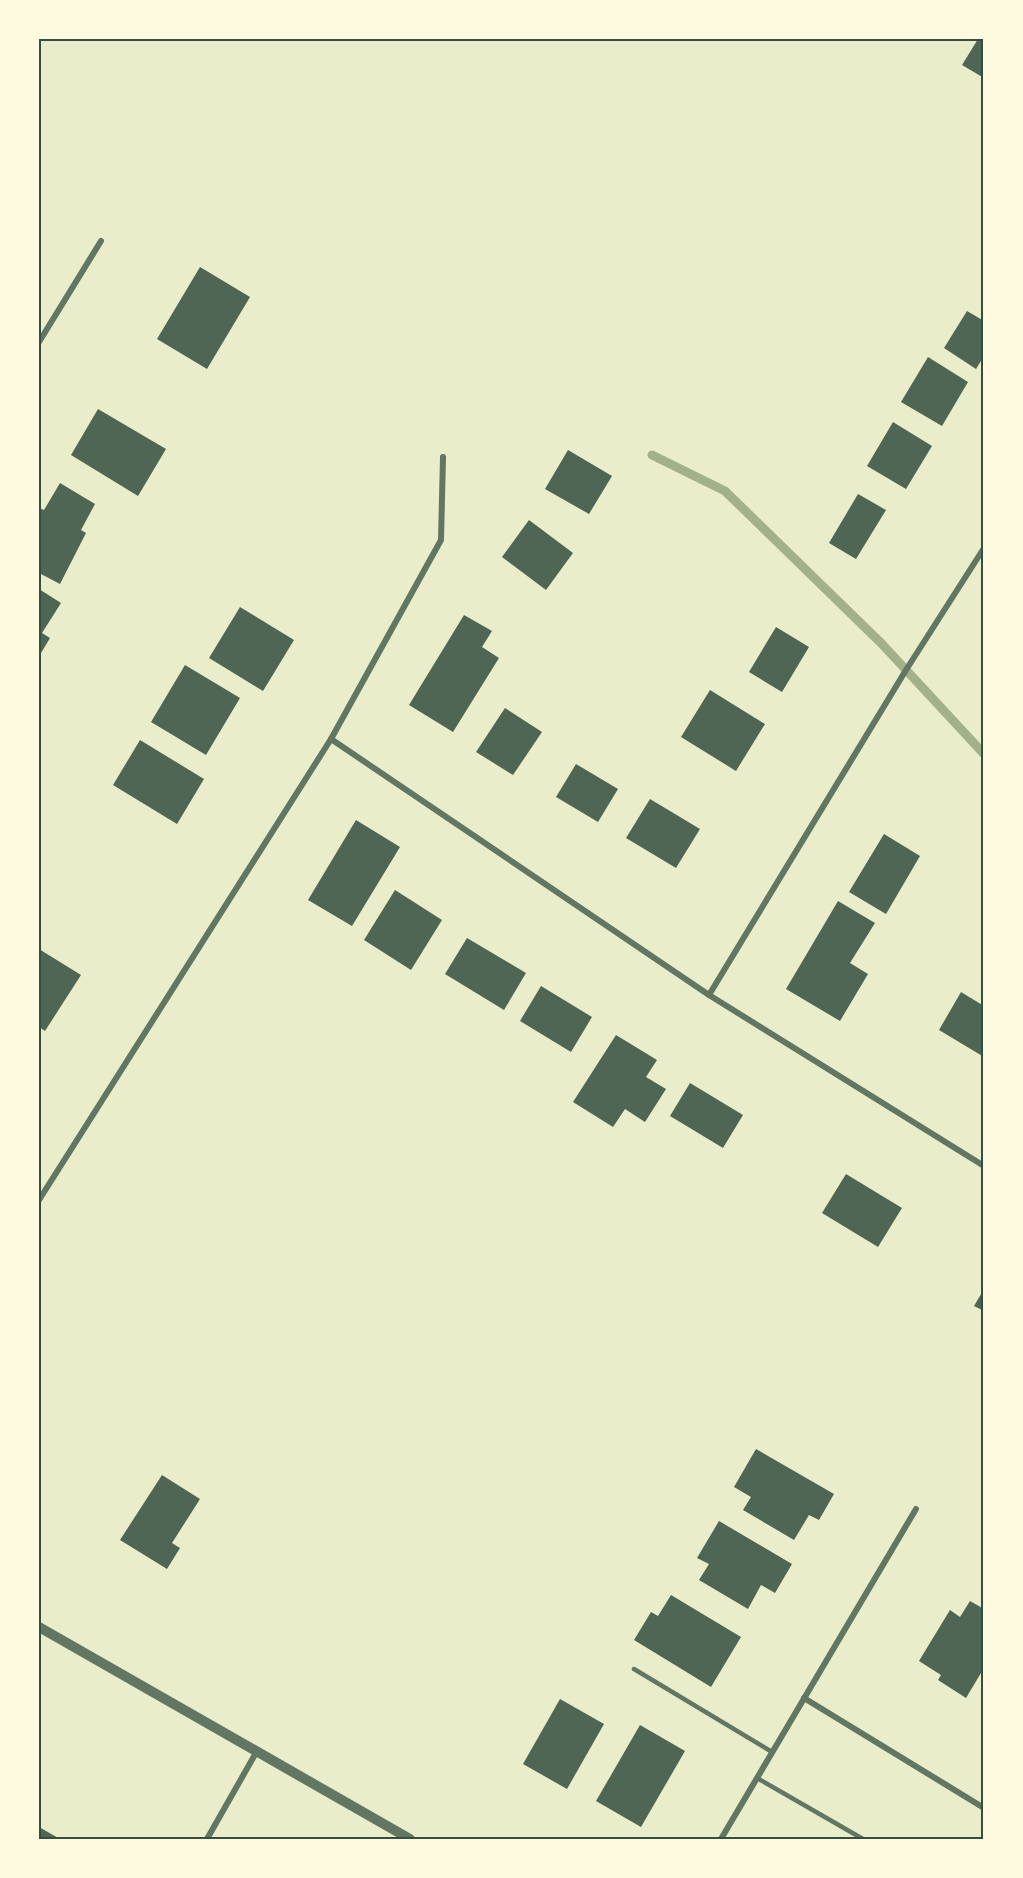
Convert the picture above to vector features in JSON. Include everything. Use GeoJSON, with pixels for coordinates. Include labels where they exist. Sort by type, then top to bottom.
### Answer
{"type":"FeatureCollection","features":[{"type":"Feature","properties":{"kind":"street"},"geometry":{"type":"LineString","coordinates":[[39,342],[101,241]]}},
{"type":"Feature","properties":{"kind":"street"},"geometry":{"type":"LineString","coordinates":[[39,1200],[331,739],[441,540],[443,457]]}},
{"type":"Feature","properties":{"kind":"street"},"geometry":{"type":"LineString","coordinates":[[710,995],[906,670],[984,548]]}},
{"type":"Feature","properties":{"kind":"street"},"geometry":{"type":"LineString","coordinates":[[331,739],[710,995],[984,1166]]}},
{"type":"Feature","properties":{"kind":"street"},"geometry":{"type":"LineString","coordinates":[[721,1839],[916,1509]]}},
{"type":"Feature","properties":{"kind":"street"},"geometry":{"type":"LineString","coordinates":[[39,1627],[410,1839]]}},
{"type":"Feature","properties":{"kind":"street"},"geometry":{"type":"LineString","coordinates":[[804,1698],[984,1808]]}},
{"type":"Feature","properties":{"kind":"street"},"geometry":{"type":"LineString","coordinates":[[207,1839],[257,1751]]}},
{"type":"Feature","properties":{"kind":"lane"},"geometry":{"type":"LineString","coordinates":[[634,1669],[772,1752]]}},
{"type":"Feature","properties":{"kind":"lane"},"geometry":{"type":"LineString","coordinates":[[758,1778],[863,1839]]}},
{"type":"Feature","properties":{"kind":"building"},"geometry":{"type":"Polygon","coordinates":[[[978,39],[984,39],[984,78],[962,65],[978,39]]]}},
{"type":"Feature","properties":{"kind":"building"},"geometry":{"type":"Polygon","coordinates":[[[200,267],[250,297],[207,369],[157,339],[200,267]]]}},
{"type":"Feature","properties":{"kind":"building"},"geometry":{"type":"Polygon","coordinates":[[[967,311],[984,321],[984,356],[976,369],[944,348],[967,311]]]}},
{"type":"Feature","properties":{"kind":"building"},"geometry":{"type":"Polygon","coordinates":[[[928,357],[968,382],[942,426],[901,402],[928,357]]]}},
{"type":"Feature","properties":{"kind":"building"},"geometry":{"type":"Polygon","coordinates":[[[98,409],[166,449],[138,496],[71,455],[98,409]]]}},
{"type":"Feature","properties":{"kind":"building"},"geometry":{"type":"Polygon","coordinates":[[[893,422],[932,446],[906,489],[867,466],[893,422]]]}},
{"type":"Feature","properties":{"kind":"building"},"geometry":{"type":"Polygon","coordinates":[[[568,450],[612,476],[589,514],[545,489],[568,450]]]}},
{"type":"Feature","properties":{"kind":"building"},"geometry":{"type":"Polygon","coordinates":[[[60,483],[95,504],[81,530],[86,533],[60,584],[39,573],[39,508],[44,510],[60,483]]]}},
{"type":"Feature","properties":{"kind":"building"},"geometry":{"type":"Polygon","coordinates":[[[858,494],[886,510],[856,559],[829,543],[858,494]]]}},
{"type":"Feature","properties":{"kind":"building"},"geometry":{"type":"Polygon","coordinates":[[[529,520],[573,553],[546,590],[502,557],[529,520]]]}},
{"type":"Feature","properties":{"kind":"building"},"geometry":{"type":"Polygon","coordinates":[[[39,589],[61,603],[42,633],[50,638],[41,653],[39,651],[39,589]]]}},
{"type":"Feature","properties":{"kind":"building"},"geometry":{"type":"Polygon","coordinates":[[[240,607],[294,640],[263,691],[209,658],[240,607]]]}},
{"type":"Feature","properties":{"kind":"building"},"geometry":{"type":"Polygon","coordinates":[[[464,615],[492,631],[482,647],[499,658],[453,732],[409,705],[464,615]]]}},
{"type":"Feature","properties":{"kind":"building"},"geometry":{"type":"Polygon","coordinates":[[[776,627],[809,647],[782,692],[749,672],[776,627]]]}},
{"type":"Feature","properties":{"kind":"building"},"geometry":{"type":"Polygon","coordinates":[[[185,665],[240,698],[206,755],[151,722],[185,665]]]}},
{"type":"Feature","properties":{"kind":"building"},"geometry":{"type":"Polygon","coordinates":[[[710,690],[765,724],[736,771],[681,737],[710,690]]]}},
{"type":"Feature","properties":{"kind":"building"},"geometry":{"type":"Polygon","coordinates":[[[505,708],[542,732],[513,775],[476,752],[505,708]]]}},
{"type":"Feature","properties":{"kind":"building"},"geometry":{"type":"Polygon","coordinates":[[[140,740],[204,779],[177,824],[113,785],[140,740]]]}},
{"type":"Feature","properties":{"kind":"building"},"geometry":{"type":"Polygon","coordinates":[[[576,764],[618,789],[598,822],[556,797],[576,764]]]}},
{"type":"Feature","properties":{"kind":"building"},"geometry":{"type":"Polygon","coordinates":[[[650,799],[700,829],[676,868],[626,838],[650,799]]]}},
{"type":"Feature","properties":{"kind":"building"},"geometry":{"type":"Polygon","coordinates":[[[356,820],[400,847],[352,926],[308,900],[356,820]]]}},
{"type":"Feature","properties":{"kind":"building"},"geometry":{"type":"Polygon","coordinates":[[[884,834],[920,856],[886,914],[849,892],[884,834]]]}},
{"type":"Feature","properties":{"kind":"building"},"geometry":{"type":"Polygon","coordinates":[[[395,890],[442,920],[411,970],[364,940],[395,890]]]}},
{"type":"Feature","properties":{"kind":"building"},"geometry":{"type":"Polygon","coordinates":[[[838,901],[875,923],[850,963],[868,974],[840,1021],[786,989],[838,901]]]}},
{"type":"Feature","properties":{"kind":"building"},"geometry":{"type":"Polygon","coordinates":[[[467,938],[526,973],[504,1010],[445,974],[467,938]]]}},
{"type":"Feature","properties":{"kind":"building"},"geometry":{"type":"Polygon","coordinates":[[[39,949],[81,975],[45,1031],[39,1027],[39,949]]]}},
{"type":"Feature","properties":{"kind":"building"},"geometry":{"type":"Polygon","coordinates":[[[541,986],[592,1017],[571,1052],[520,1021],[541,986]]]}},
{"type":"Feature","properties":{"kind":"building"},"geometry":{"type":"Polygon","coordinates":[[[961,992],[984,1006],[984,1057],[939,1030],[961,992]]]}},
{"type":"Feature","properties":{"kind":"building"},"geometry":{"type":"Polygon","coordinates":[[[616,1035],[657,1060],[646,1077],[666,1089],[645,1122],[625,1109],[613,1127],[573,1102],[616,1035]]]}},
{"type":"Feature","properties":{"kind":"building"},"geometry":{"type":"Polygon","coordinates":[[[690,1083],[743,1115],[723,1148],[670,1116],[690,1083]]]}},
{"type":"Feature","properties":{"kind":"building"},"geometry":{"type":"Polygon","coordinates":[[[846,1174],[902,1208],[878,1247],[822,1213],[846,1174]]]}},
{"type":"Feature","properties":{"kind":"building"},"geometry":{"type":"Polygon","coordinates":[[[984,1289],[984,1311],[974,1306],[984,1289]]]}},
{"type":"Feature","properties":{"kind":"building"},"geometry":{"type":"Polygon","coordinates":[[[756,1449],[834,1494],[819,1520],[809,1515],[794,1540],[743,1510],[751,1497],[734,1487],[756,1449]]]}},
{"type":"Feature","properties":{"kind":"building"},"geometry":{"type":"Polygon","coordinates":[[[162,1475],[200,1499],[172,1543],[180,1548],[167,1569],[120,1540],[162,1475]]]}},
{"type":"Feature","properties":{"kind":"building"},"geometry":{"type":"Polygon","coordinates":[[[719,1521],[792,1564],[775,1593],[761,1585],[748,1609],[699,1580],[709,1564],[697,1558],[719,1521]]]}},
{"type":"Feature","properties":{"kind":"building"},"geometry":{"type":"Polygon","coordinates":[[[671,1595],[741,1637],[711,1687],[634,1640],[651,1612],[658,1616],[671,1595]]]}},
{"type":"Feature","properties":{"kind":"building"},"geometry":{"type":"Polygon","coordinates":[[[970,1601],[984,1609],[984,1668],[966,1698],[938,1680],[941,1675],[919,1661],[950,1610],[960,1617],[970,1601]]]}},
{"type":"Feature","properties":{"kind":"building"},"geometry":{"type":"Polygon","coordinates":[[[560,1699],[604,1724],[567,1789],[523,1764],[560,1699]]]}},
{"type":"Feature","properties":{"kind":"building"},"geometry":{"type":"Polygon","coordinates":[[[640,1725],[685,1751],[641,1827],[596,1801],[640,1725]]]}},
{"type":"Feature","properties":{"kind":"building"},"geometry":{"type":"Polygon","coordinates":[[[39,1827],[60,1839],[39,1839],[39,1827]]]}},
{"type":"Feature","properties":{"kind":"waterway"},"geometry":{"type":"LineString","coordinates":[[652,455],[725,491],[882,644],[984,754]]}}]}
